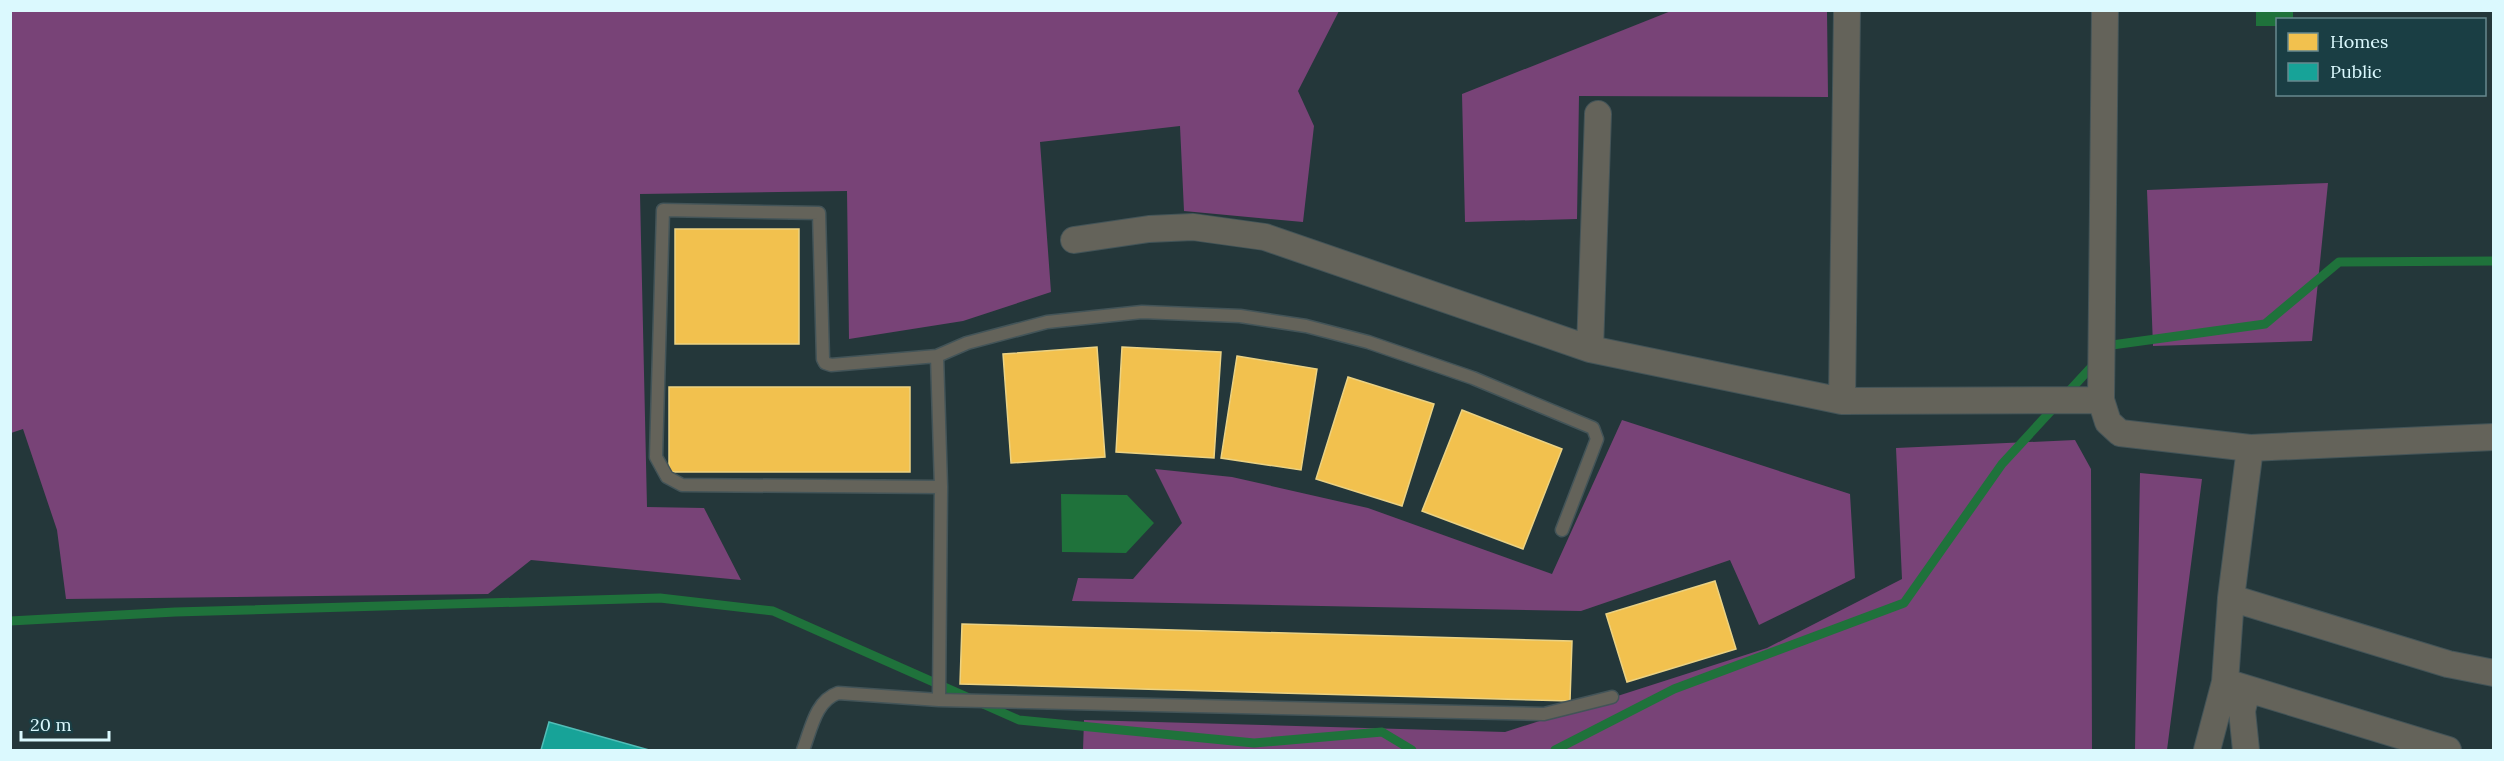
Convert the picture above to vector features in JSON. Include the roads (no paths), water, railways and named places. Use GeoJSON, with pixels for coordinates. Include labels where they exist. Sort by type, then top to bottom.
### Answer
{"type":"FeatureCollection","features":[{"type":"Feature","properties":{"kind":"street"},"geometry":{"type":"LineString","coordinates":[[1842,401],[1847,10]]}},
{"type":"Feature","properties":{"kind":"street"},"geometry":{"type":"LineString","coordinates":[[2105,10],[2101,400],[2108,422],[2120,433],[2250,448],[2493,437]]}},
{"type":"Feature","properties":{"kind":"street"},"geometry":{"type":"LineString","coordinates":[[1590,350],[1598,114]]}},
{"type":"Feature","properties":{"kind":"street"},"geometry":{"type":"LineString","coordinates":[[1074,240],[1149,229],[1192,227],[1266,237],[1590,350],[1842,401],[2101,400]]}},
{"type":"Feature","properties":{"kind":"street"},"geometry":{"type":"LineString","coordinates":[[2246,750],[2242,711],[2236,685],[2231,598],[2250,448]]}},
{"type":"Feature","properties":{"kind":"street"},"geometry":{"type":"LineString","coordinates":[[2231,598],[2448,664],[2493,673]]}},
{"type":"Feature","properties":{"kind":"street"},"geometry":{"type":"LineString","coordinates":[[2207,750],[2236,685]]}},
{"type":"Feature","properties":{"kind":"street"},"geometry":{"type":"LineString","coordinates":[[2236,685],[2448,750]]}},
{"type":"Feature","properties":{"kind":"lane"},"geometry":{"type":"LineString","coordinates":[[941,487],[682,485],[667,477],[656,457],[663,210],[819,213],[823,359],[825,363],[831,365],[937,357],[967,343],[1047,322],[1142,312],[1240,316],[1306,326],[1368,342],[1473,378],[1593,428],[1597,439],[1562,530]]}},
{"type":"Feature","properties":{"kind":"lane"},"geometry":{"type":"LineString","coordinates":[[937,357],[941,487],[939,700]]}},
{"type":"Feature","properties":{"kind":"lane"},"geometry":{"type":"LineString","coordinates":[[803,750],[820,705],[829,696],[838,693],[939,700],[1544,714],[1612,697]]}},
{"type":"Feature","properties":{"kind":"waterway"},"geometry":{"type":"LineString","coordinates":[[2106,352],[2112,345],[2265,324],[2339,262],[2494,261]]}},
{"type":"Feature","properties":{"kind":"waterway"},"geometry":{"type":"LineString","coordinates":[[1555,750],[1674,689],[1904,603],[2002,464],[2096,362]]}},
{"type":"Feature","properties":{"kind":"waterway"},"geometry":{"type":"LineString","coordinates":[[10,621],[175,612],[660,598],[773,611],[1019,720],[1254,743],[1382,732],[1412,750]]}}]}
